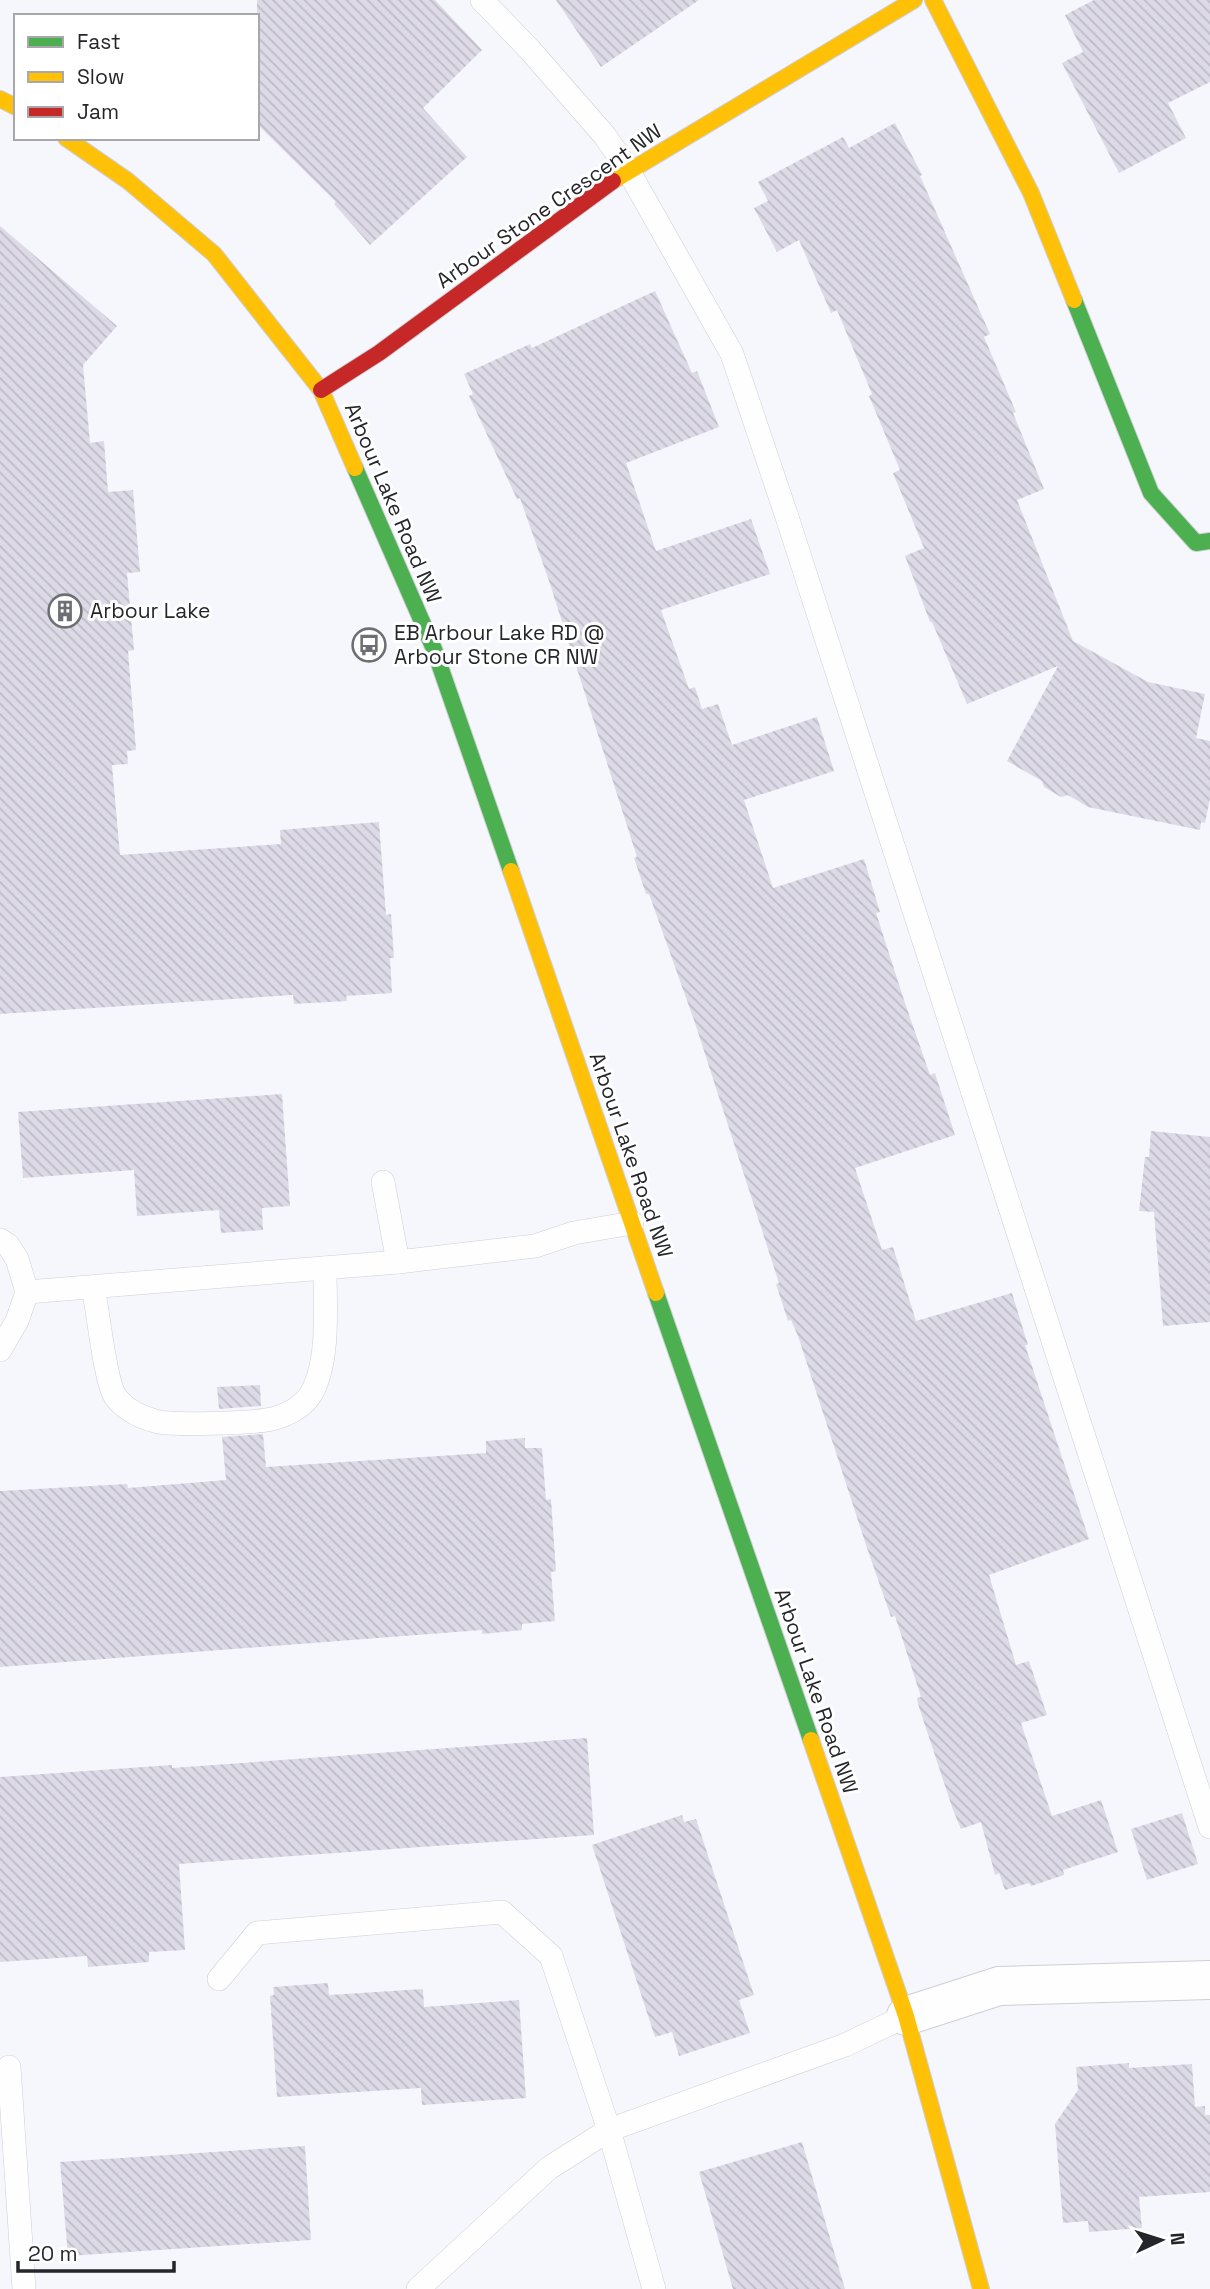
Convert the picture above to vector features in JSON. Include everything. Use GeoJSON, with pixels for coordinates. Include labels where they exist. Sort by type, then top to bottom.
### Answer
{"type":"FeatureCollection","features":[{"type":"Feature","properties":{"kind":"street","name":"Arbour Stone Crescent NW"},"geometry":{"type":"LineString","coordinates":[[321,390],[379,353],[628,170],[914,0]]}},
{"type":"Feature","properties":{"kind":"street"},"geometry":{"type":"LineString","coordinates":[[933,0],[1031,193],[1151,493],[1196,543],[1210,541]]}},
{"type":"Feature","properties":{"kind":"street","name":"Arbour Lake Road NW"},"geometry":{"type":"LineString","coordinates":[[69,140],[128,181],[214,254],[321,390],[434,649],[906,2016],[981,2289]]}},
{"type":"Feature","properties":{"kind":"street"},"geometry":{"type":"LineString","coordinates":[[906,2016],[999,1986],[1210,1980]]}},
{"type":"Feature","properties":{"kind":"lane"},"geometry":{"type":"LineString","coordinates":[[482,0],[605,136],[628,170],[732,354],[1210,1827]]}},
{"type":"Feature","properties":{"kind":"lane"},"geometry":{"type":"LineString","coordinates":[[383,1182],[398,1262]]}},
{"type":"Feature","properties":{"kind":"lane"},"geometry":{"type":"LineString","coordinates":[[27,1292],[398,1262],[535,1246],[574,1233],[632,1223]]}},
{"type":"Feature","properties":{"kind":"lane"},"geometry":{"type":"LineString","coordinates":[[0,1240],[8,1245],[17,1259],[27,1292],[17,1321],[0,1350]]}},
{"type":"Feature","properties":{"kind":"lane"},"geometry":{"type":"LineString","coordinates":[[93,1287],[107,1370],[114,1395],[125,1407],[158,1423],[271,1419],[296,1410],[310,1396],[318,1380],[323,1358],[325,1268]]}},
{"type":"Feature","properties":{"kind":"lane"},"geometry":{"type":"LineString","coordinates":[[219,1979],[257,1933],[502,1912],[551,1956],[609,2130],[654,2289]]}},
{"type":"Feature","properties":{"kind":"lane"},"geometry":{"type":"LineString","coordinates":[[418,2289],[550,2168],[609,2130],[845,2045],[906,2016]]}},
{"type":"Feature","properties":{"kind":"lane"},"geometry":{"type":"LineString","coordinates":[[9,2067],[24,2289]]}},
{"type":"Feature","properties":{"kind":"building"},"geometry":{"type":"Polygon","coordinates":[[[257,0],[435,0],[482,50],[423,108],[467,157],[370,245],[334,204],[336,202],[259,126],[257,0]]]}},
{"type":"Feature","properties":{"kind":"building"},"geometry":{"type":"Polygon","coordinates":[[[556,0],[699,0],[601,67],[556,0]]]}},
{"type":"Feature","properties":{"kind":"building"},"geometry":{"type":"Polygon","coordinates":[[[1094,0],[1210,0],[1210,82],[1168,103],[1186,138],[1119,173],[1062,63],[1083,52],[1065,15],[1094,0]]]}},
{"type":"Feature","properties":{"kind":"building"},"geometry":{"type":"Polygon","coordinates":[[[895,123],[922,175],[920,176],[990,334],[984,337],[1016,412],[1013,413],[1044,489],[1017,500],[1073,641],[1148,682],[1205,694],[1196,738],[1210,741],[1210,798],[1205,823],[1201,822],[1200,830],[1088,807],[1068,795],[1061,797],[1044,787],[1042,781],[1007,761],[1058,666],[967,704],[930,622],[905,556],[924,548],[893,473],[900,470],[837,310],[831,313],[799,240],[777,252],[754,208],[768,201],[758,182],[843,137],[849,148],[895,123]]]}},
{"type":"Feature","properties":{"kind":"building","name":"Arbour Lake"},"geometry":{"type":"Polygon","coordinates":[[[0,226],[117,326],[83,365],[90,443],[104,441],[108,492],[133,490],[140,572],[127,573],[134,650],[128,651],[136,750],[127,751],[128,764],[112,765],[120,855],[281,844],[280,830],[379,822],[386,915],[391,914],[394,958],[390,958],[392,993],[346,996],[347,1001],[294,1004],[293,995],[0,1014],[0,226]]]}},
{"type":"Feature","properties":{"kind":"building"},"geometry":{"type":"Polygon","coordinates":[[[655,291],[692,373],[697,371],[719,427],[626,463],[656,551],[751,519],[770,574],[661,610],[689,689],[695,687],[702,709],[718,704],[732,745],[817,717],[834,771],[744,800],[773,888],[864,859],[880,912],[876,913],[905,1003],[930,1075],[935,1073],[955,1135],[855,1168],[882,1250],[893,1247],[916,1321],[1012,1293],[1028,1345],[1025,1345],[1089,1539],[989,1575],[1016,1665],[1029,1661],[1047,1715],[1021,1723],[1052,1816],[1101,1800],[1118,1852],[1063,1870],[1064,1875],[1031,1886],[1029,1883],[1005,1890],[999,1873],[995,1875],[981,1822],[961,1829],[953,1810],[918,1704],[917,1698],[921,1697],[895,1616],[891,1617],[866,1545],[798,1336],[791,1320],[788,1321],[776,1284],[779,1283],[695,1023],[634,858],[637,857],[549,581],[520,498],[517,499],[469,396],[473,394],[464,374],[530,344],[532,348],[655,291]]]}},
{"type":"Feature","properties":{"kind":"building"},"geometry":{"type":"Polygon","coordinates":[[[282,1094],[290,1206],[262,1208],[263,1230],[221,1233],[219,1210],[137,1216],[134,1170],[23,1178],[18,1112],[282,1094]]]}},
{"type":"Feature","properties":{"kind":"building"},"geometry":{"type":"Polygon","coordinates":[[[1151,1131],[1210,1137],[1210,1322],[1163,1326],[1154,1212],[1139,1211],[1151,1131]]]}},
{"type":"Feature","properties":{"kind":"building"},"geometry":{"type":"Polygon","coordinates":[[[260,1385],[261,1406],[219,1409],[217,1387],[260,1385]]]}},
{"type":"Feature","properties":{"kind":"building"},"geometry":{"type":"Polygon","coordinates":[[[263,1434],[266,1467],[486,1453],[486,1441],[525,1438],[525,1448],[542,1448],[546,1500],[551,1499],[556,1571],[551,1572],[555,1621],[522,1624],[522,1630],[482,1634],[482,1630],[0,1667],[0,1491],[127,1484],[128,1488],[226,1480],[222,1437],[263,1434]]]}},
{"type":"Feature","properties":{"kind":"building"},"geometry":{"type":"Polygon","coordinates":[[[587,1738],[594,1835],[179,1864],[185,1950],[149,1952],[149,1962],[88,1967],[87,1956],[0,1962],[0,1777],[172,1765],[172,1768],[587,1738]]]}},
{"type":"Feature","properties":{"kind":"building"},"geometry":{"type":"Polygon","coordinates":[[[1182,1813],[1198,1864],[1147,1880],[1131,1829],[1182,1813]]]}},
{"type":"Feature","properties":{"kind":"building"},"geometry":{"type":"Polygon","coordinates":[[[682,1815],[684,1822],[696,1819],[754,1995],[739,2000],[750,2033],[679,2056],[672,2032],[655,2037],[592,1845],[682,1815]]]}},
{"type":"Feature","properties":{"kind":"building"},"geometry":{"type":"Polygon","coordinates":[[[328,1983],[329,1995],[423,1989],[424,2007],[519,2000],[526,2098],[422,2105],[421,2088],[277,2097],[270,1996],[274,1995],[273,1987],[328,1983]]]}},
{"type":"Feature","properties":{"kind":"building"},"geometry":{"type":"Polygon","coordinates":[[[1129,2063],[1129,2068],[1192,2064],[1195,2107],[1205,2106],[1205,2115],[1210,2115],[1210,2192],[1139,2197],[1142,2228],[1089,2232],[1088,2221],[1063,2223],[1055,2124],[1078,2090],[1076,2067],[1129,2063]]]}},
{"type":"Feature","properties":{"kind":"building"},"geometry":{"type":"Polygon","coordinates":[[[802,2142],[845,2289],[733,2289],[699,2172],[802,2142]]]}},
{"type":"Feature","properties":{"kind":"building"},"geometry":{"type":"Polygon","coordinates":[[[305,2146],[311,2240],[68,2256],[60,2162],[305,2146]]]}},
{"type":"Feature","properties":{"kind":"traffic: fast"},"geometry":{"type":"LineString","coordinates":[[1074,300],[1151,493],[1196,543],[1210,541]]}},
{"type":"Feature","properties":{"kind":"traffic: fast"},"geometry":{"type":"LineString","coordinates":[[355,468],[434,649],[511,871]]}},
{"type":"Feature","properties":{"kind":"traffic: fast"},"geometry":{"type":"LineString","coordinates":[[656,1293],[811,1740]]}},
{"type":"Feature","properties":{"kind":"traffic: slow"},"geometry":{"type":"LineString","coordinates":[[613,181],[914,0]]}},
{"type":"Feature","properties":{"kind":"traffic: slow"},"geometry":{"type":"LineString","coordinates":[[933,0],[1031,193],[1074,300]]}},
{"type":"Feature","properties":{"kind":"traffic: slow"},"geometry":{"type":"LineString","coordinates":[[0,99],[14,106]]}},
{"type":"Feature","properties":{"kind":"traffic: slow"},"geometry":{"type":"LineString","coordinates":[[69,140],[128,181],[214,254],[321,390],[355,468]]}},
{"type":"Feature","properties":{"kind":"traffic: slow"},"geometry":{"type":"LineString","coordinates":[[511,871],[656,1293]]}},
{"type":"Feature","properties":{"kind":"traffic: slow"},"geometry":{"type":"LineString","coordinates":[[811,1740],[906,2016],[981,2289]]}},
{"type":"Feature","properties":{"kind":"traffic: jam"},"geometry":{"type":"LineString","coordinates":[[321,390],[379,353],[613,181]]}},
{"type":"Feature","properties":{"kind":"place","name":"Arbour Lake"},"geometry":{"type":"Point","coordinates":[65,611]}},
{"type":"Feature","properties":{"kind":"place","name":"EB Arbour Lake RD @ Arbour Stone CR NW"},"geometry":{"type":"Point","coordinates":[369,645]}}]}
